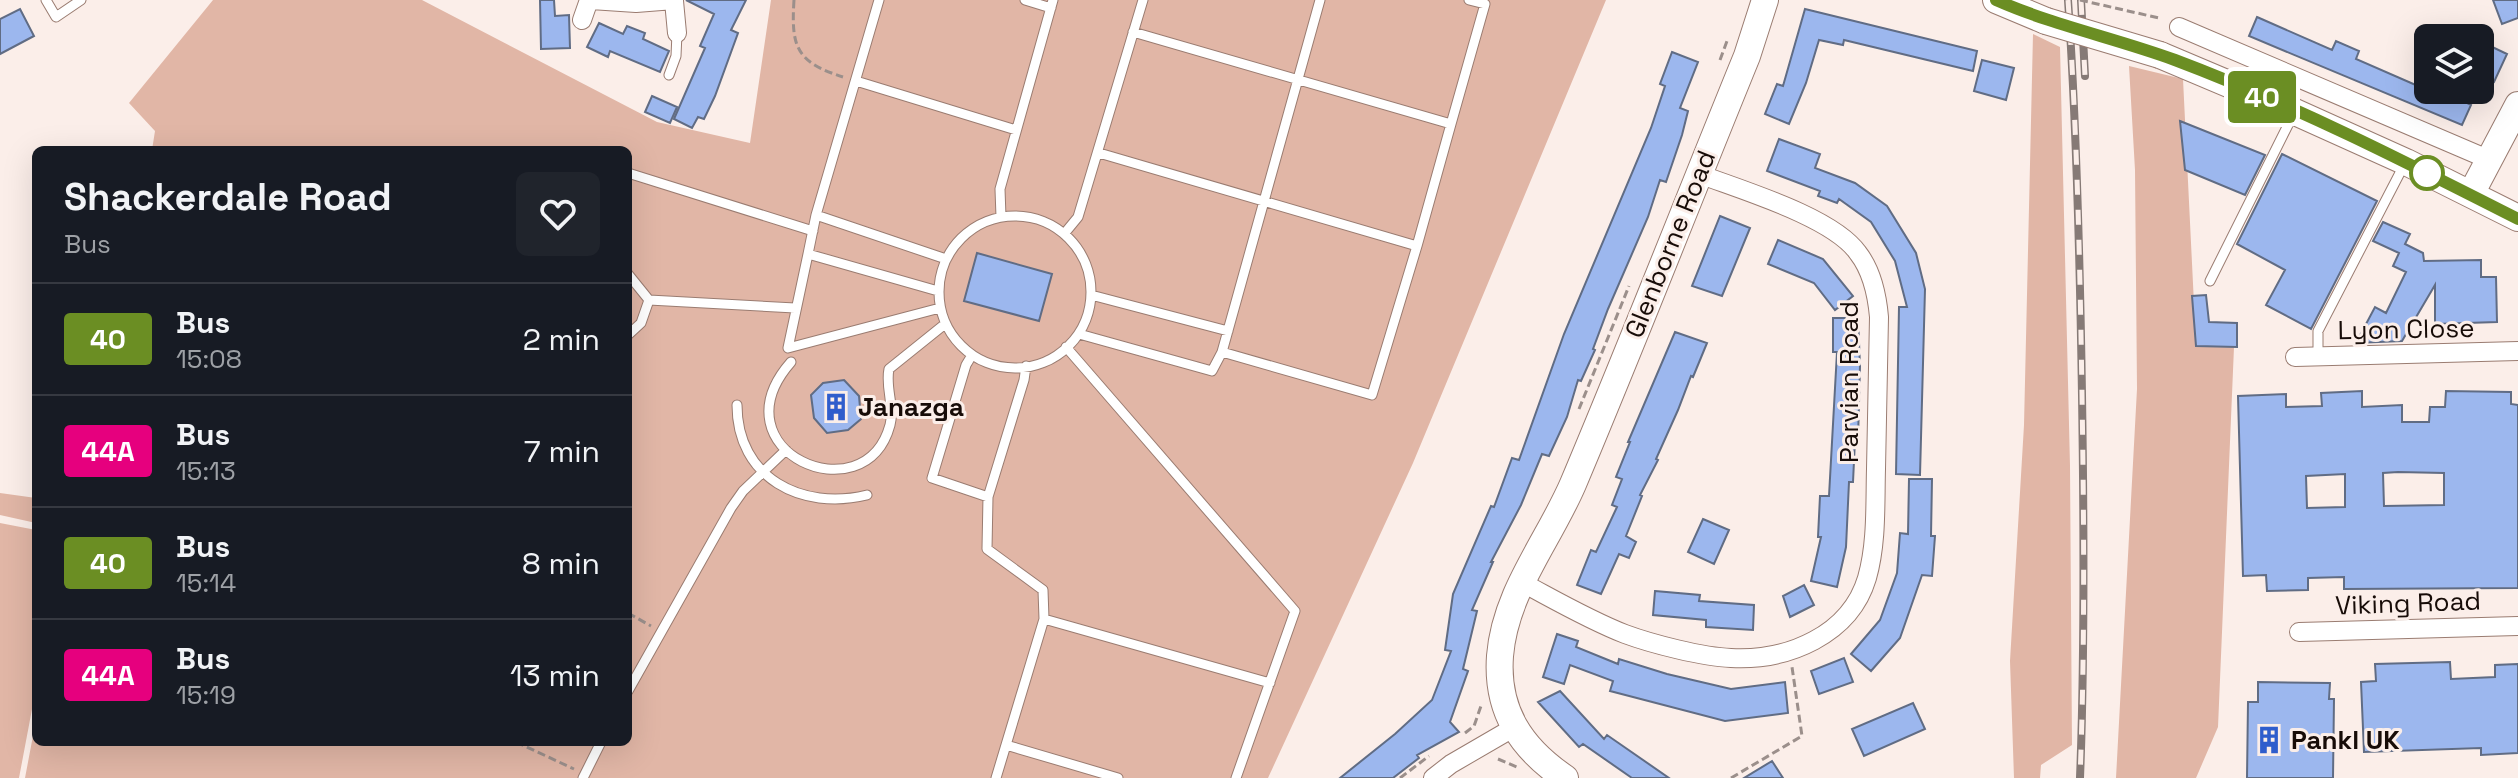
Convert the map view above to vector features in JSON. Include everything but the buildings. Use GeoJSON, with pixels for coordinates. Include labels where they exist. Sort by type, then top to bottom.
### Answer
{"type":"FeatureCollection","features":[{"type":"Feature","properties":{"kind":"street"},"geometry":{"type":"LineString","coordinates":[[582,20],[590,0],[636,3],[674,1],[677,33]]}},
{"type":"Feature","properties":{"kind":"street","name":"Glenborne Road"},"geometry":{"type":"LineString","coordinates":[[1513,728],[1503,704],[1499,659],[1505,618],[1572,487],[1747,56],[1765,0]]}},
{"type":"Feature","properties":{"kind":"street"},"geometry":{"type":"LineString","coordinates":[[1996,0],[2046,21],[2160,55],[2406,162],[2518,218]]}},
{"type":"Feature","properties":{"kind":"street"},"geometry":{"type":"LineString","coordinates":[[2179,27],[2490,160]]}},
{"type":"Feature","properties":{"kind":"street"},"geometry":{"type":"LineString","coordinates":[[2471,194],[2518,105]]}},
{"type":"Feature","properties":{"kind":"street","name":"Parvian Road"},"geometry":{"type":"LineString","coordinates":[[1521,582],[1606,626],[1638,638],[1730,659],[1789,651],[1816,641],[1836,627],[1861,593],[1873,543],[1875,503],[1879,317],[1877,295],[1869,273],[1857,251],[1830,227],[1699,174]]}},
{"type":"Feature","properties":{"kind":"street","name":"Lyon Close"},"geometry":{"type":"LineString","coordinates":[[2295,357],[2518,351]]}},
{"type":"Feature","properties":{"kind":"street","name":"Viking Road"},"geometry":{"type":"LineString","coordinates":[[2299,632],[2518,626]]}},
{"type":"Feature","properties":{"kind":"street"},"geometry":{"type":"LineString","coordinates":[[1433,778],[1513,728],[1545,764],[1565,778]]}},
{"type":"Feature","properties":{"kind":"lane"},"geometry":{"type":"LineString","coordinates":[[46,0],[56,17],[81,0]]}},
{"type":"Feature","properties":{"kind":"lane"},"geometry":{"type":"LineString","coordinates":[[879,0],[816,215],[788,348],[940,308]]}},
{"type":"Feature","properties":{"kind":"lane"},"geometry":{"type":"LineString","coordinates":[[1001,217],[1000,189],[1052,4],[1025,0]]}},
{"type":"Feature","properties":{"kind":"lane"},"geometry":{"type":"LineString","coordinates":[[1064,234],[1078,217],[1143,0]]}},
{"type":"Feature","properties":{"kind":"lane"},"geometry":{"type":"LineString","coordinates":[[1079,334],[1212,371],[1222,352],[1320,0]]}},
{"type":"Feature","properties":{"kind":"lane"},"geometry":{"type":"LineString","coordinates":[[1222,352],[1372,395],[1485,4],[1469,0]]}},
{"type":"Feature","properties":{"kind":"lane"},"geometry":{"type":"LineString","coordinates":[[1133,32],[1451,124]]}},
{"type":"Feature","properties":{"kind":"lane"},"geometry":{"type":"LineString","coordinates":[[669,75],[676,56],[677,33]]}},
{"type":"Feature","properties":{"kind":"lane"},"geometry":{"type":"LineString","coordinates":[[856,81],[1016,130]]}},
{"type":"Feature","properties":{"kind":"lane"},"geometry":{"type":"LineString","coordinates":[[2210,281],[2295,112]]}},
{"type":"Feature","properties":{"kind":"lane"},"geometry":{"type":"LineString","coordinates":[[1099,153],[1417,246]]}},
{"type":"Feature","properties":{"kind":"lane"},"geometry":{"type":"LineString","coordinates":[[2318,356],[2318,331],[2406,162]]}},
{"type":"Feature","properties":{"kind":"lane"},"geometry":{"type":"LineString","coordinates":[[632,174],[813,231]]}},
{"type":"Feature","properties":{"kind":"lane"},"geometry":{"type":"LineString","coordinates":[[816,215],[946,259]]}},
{"type":"Feature","properties":{"kind":"lane"},"geometry":{"type":"LineString","coordinates":[[1001,217],[1035,218],[1064,234],[1079,251],[1088,272],[1091,295],[1088,315],[1079,334],[1040,364],[1016,368],[991,364],[972,355],[945,324],[940,308],[938,291],[946,259],[955,244],[984,222],[1001,217]]}},
{"type":"Feature","properties":{"kind":"lane"},"geometry":{"type":"LineString","coordinates":[[808,254],[938,291]]}},
{"type":"Feature","properties":{"kind":"lane"},"geometry":{"type":"LineString","coordinates":[[632,279],[649,300],[795,308]]}},
{"type":"Feature","properties":{"kind":"lane"},"geometry":{"type":"LineString","coordinates":[[1091,295],[1228,331]]}},
{"type":"Feature","properties":{"kind":"lane"},"geometry":{"type":"LineString","coordinates":[[632,331],[641,323],[649,300]]}},
{"type":"Feature","properties":{"kind":"lane"},"geometry":{"type":"LineString","coordinates":[[791,362],[778,377],[770,395],[769,416],[775,436],[786,450],[805,465],[825,470],[846,468],[865,459],[881,445],[890,425],[889,369],[945,324]]}},
{"type":"Feature","properties":{"kind":"lane"},"geometry":{"type":"LineString","coordinates":[[1066,347],[1295,611],[1236,778]]}},
{"type":"Feature","properties":{"kind":"lane"},"geometry":{"type":"LineString","coordinates":[[972,355],[966,365],[932,478],[988,497]]}},
{"type":"Feature","properties":{"kind":"lane"},"geometry":{"type":"LineString","coordinates":[[996,778],[1044,619],[1043,590],[987,549],[988,497],[1026,366]]}},
{"type":"Feature","properties":{"kind":"lane"},"geometry":{"type":"LineString","coordinates":[[737,405],[743,438],[754,460],[785,488],[811,498],[839,501],[867,495]]}},
{"type":"Feature","properties":{"kind":"lane"},"geometry":{"type":"LineString","coordinates":[[632,684],[731,508],[786,450]]}},
{"type":"Feature","properties":{"kind":"lane"},"geometry":{"type":"LineString","coordinates":[[1044,619],[1270,683]]}},
{"type":"Feature","properties":{"kind":"lane"},"geometry":{"type":"LineString","coordinates":[[1006,745],[1118,778]]}},
{"type":"Feature","properties":{"kind":"lane"},"geometry":{"type":"LineString","coordinates":[[584,776],[599,746]]}},
{"type":"Feature","properties":{"kind":"path"},"geometry":{"type":"LineString","coordinates":[[794,0],[795,42],[803,55],[817,69],[856,81]]}},
{"type":"Feature","properties":{"kind":"path"},"geometry":{"type":"LineString","coordinates":[[2080,0],[2159,18]]}},
{"type":"Feature","properties":{"kind":"path"},"geometry":{"type":"LineString","coordinates":[[632,615],[661,631]]}},
{"type":"Feature","properties":{"kind":"path"},"geometry":{"type":"LineString","coordinates":[[1731,778],[1802,736],[1789,651]]}},
{"type":"Feature","properties":{"kind":"path"},"geometry":{"type":"LineString","coordinates":[[524,746],[584,776]]}},
{"type":"Feature","properties":{"kind":"path"},"geometry":{"type":"LineString","coordinates":[[1487,763],[1497,758],[1524,771]]}},
{"type":"Feature","properties":{"kind":"shaded area"},"geometry":{"type":"Polygon","coordinates":[[[213,0],[422,0],[657,122],[750,143],[771,0],[1606,0],[1413,463],[1268,778],[25,778],[32,741],[32,746],[632,746],[632,146],[153,146],[155,131],[129,103],[213,0]]]}},
{"type":"Feature","properties":{"kind":"shaded area"},"geometry":{"type":"Polygon","coordinates":[[[2033,34],[2060,47],[2070,466],[2072,745],[2041,765],[2040,778],[2014,778],[2010,661],[2024,425],[2033,34]]]}},
{"type":"Feature","properties":{"kind":"shaded area"},"geometry":{"type":"Polygon","coordinates":[[[2129,66],[2183,79],[2196,345],[2234,347],[2218,727],[2196,778],[2116,778],[2137,389],[2135,170],[2129,66]]]}},
{"type":"Feature","properties":{"kind":"shaded area"},"geometry":{"type":"Polygon","coordinates":[[[0,493],[32,497],[32,522],[0,515],[0,493]]]}},
{"type":"Feature","properties":{"kind":"shaded area"},"geometry":{"type":"Polygon","coordinates":[[[0,523],[32,529],[32,709],[19,778],[0,778],[0,523]]]}},
{"type":"Feature","properties":{"kind":"railway"},"geometry":{"type":"LineString","coordinates":[[2068,0],[2078,197],[2082,395],[2084,586],[2080,778]]}},
{"type":"Feature","properties":{"kind":"railway"},"geometry":{"type":"LineString","coordinates":[[2081,0],[2085,76]]}},
{"type":"Feature","properties":{"kind":"bus line","name":"40"},"geometry":{"type":"LineString","coordinates":[[1996,0],[2046,21],[2177,61],[2406,162],[2518,219]]}},
{"type":"Feature","properties":{"kind":"place","name":"Janazga"},"geometry":{"type":"Point","coordinates":[836,407]}},
{"type":"Feature","properties":{"kind":"place","name":"Pankl UK"},"geometry":{"type":"Point","coordinates":[2269,740]}}]}
